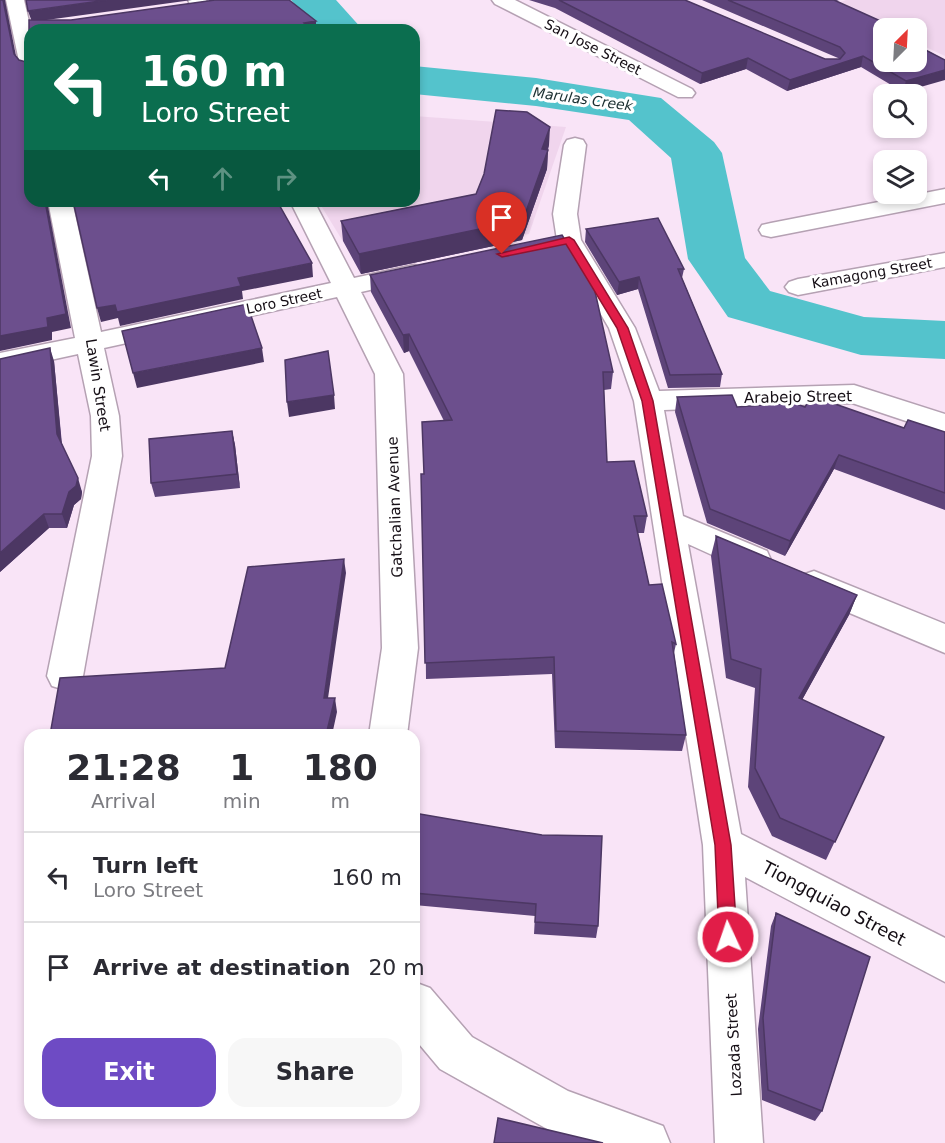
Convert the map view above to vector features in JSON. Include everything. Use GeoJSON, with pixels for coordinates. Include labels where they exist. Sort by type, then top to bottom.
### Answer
{"type":"FeatureCollection","features":[{"type":"Feature","properties":{"kind":"street"},"geometry":{"type":"LineString","coordinates":[[15,0],[29,24]]}},
{"type":"Feature","properties":{"kind":"street","name":"San Jose Street"},"geometry":{"type":"LineString","coordinates":[[501,0],[685,93]]}},
{"type":"Feature","properties":{"kind":"street"},"geometry":{"type":"LineString","coordinates":[[178,10],[199,4],[224,4]]}},
{"type":"Feature","properties":{"kind":"street"},"geometry":{"type":"LineString","coordinates":[[199,4],[209,24]]}},
{"type":"Feature","properties":{"kind":"street"},"geometry":{"type":"LineString","coordinates":[[0,35],[24,31]]}},
{"type":"Feature","properties":{"kind":"street","name":"Lozada Street"},"geometry":{"type":"LineString","coordinates":[[575,145],[565,214],[557,242],[622,328],[648,401],[723,845],[739,1143]]}},
{"type":"Feature","properties":{"kind":"street"},"geometry":{"type":"LineString","coordinates":[[771,230],[945,196]]}},
{"type":"Feature","properties":{"kind":"street","name":"Lawin Street"},"geometry":{"type":"LineString","coordinates":[[61,207],[105,416],[107,456],[65,676]]}},
{"type":"Feature","properties":{"kind":"street","name":"Gatchalian Avenue"},"geometry":{"type":"LineString","coordinates":[[305,207],[389,374],[400,648],[389,729]]}},
{"type":"Feature","properties":{"kind":"street","name":"Kamagong Street"},"geometry":{"type":"LineString","coordinates":[[798,286],[945,260]]}},
{"type":"Feature","properties":{"kind":"street","name":"Loro Street"},"geometry":{"type":"LineString","coordinates":[[0,362],[440,268]]}},
{"type":"Feature","properties":{"kind":"street","name":"Arabejo Street"},"geometry":{"type":"LineString","coordinates":[[648,401],[854,394],[945,424]]}},
{"type":"Feature","properties":{"kind":"street"},"geometry":{"type":"LineString","coordinates":[[669,523],[945,639]]}},
{"type":"Feature","properties":{"kind":"street","name":"Tiongquiao Street"},"geometry":{"type":"LineString","coordinates":[[723,845],[945,961]]}},
{"type":"Feature","properties":{"kind":"street"},"geometry":{"type":"LineString","coordinates":[[420,1011],[456,1053],[556,1110],[646,1143]]}},
{"type":"Feature","properties":{"kind":"shaded area"},"geometry":{"type":"Polygon","coordinates":[[[846,0],[945,0],[945,56],[927,48],[927,18],[873,18],[873,23],[833,5],[846,0]]]}},
{"type":"Feature","properties":{"kind":"shaded area"},"geometry":{"type":"Polygon","coordinates":[[[420,116],[566,127],[529,234],[355,261],[322,207],[420,207],[420,116]]]}},
{"type":"Feature","properties":{"kind":"building"},"geometry":{"type":"Polygon","coordinates":[[[0,0],[3,0],[14,54],[19,60],[24,61],[24,207],[46,207],[66,314],[47,318],[48,327],[0,336],[0,0]]]}},
{"type":"Feature","properties":{"kind":"building"},"geometry":{"type":"Polygon","coordinates":[[[26,0],[107,0],[28,11],[26,0]]]}},
{"type":"Feature","properties":{"kind":"building"},"geometry":{"type":"Polygon","coordinates":[[[215,0],[289,0],[316,21],[304,23],[29,24],[29,20],[71,20],[215,0]]]}},
{"type":"Feature","properties":{"kind":"building"},"geometry":{"type":"Polygon","coordinates":[[[559,0],[685,0],[825,59],[840,59],[845,53],[840,47],[728,0],[834,0],[874,18],[873,62],[863,56],[790,80],[748,58],[702,73],[559,0]]]}},
{"type":"Feature","properties":{"kind":"building"},"geometry":{"type":"Polygon","coordinates":[[[927,51],[945,60],[945,70],[906,81],[891,72],[927,72],[927,51]]]}},
{"type":"Feature","properties":{"kind":"building"},"geometry":{"type":"Polygon","coordinates":[[[496,110],[527,112],[550,127],[542,149],[548,150],[523,220],[359,254],[341,221],[476,194],[484,174],[496,110]]]}},
{"type":"Feature","properties":{"kind":"building"},"geometry":{"type":"Polygon","coordinates":[[[74,207],[280,207],[312,263],[238,278],[241,286],[117,312],[115,305],[97,308],[74,207]]]}},
{"type":"Feature","properties":{"kind":"building"},"geometry":{"type":"Polygon","coordinates":[[[658,218],[684,269],[678,269],[722,374],[670,375],[639,277],[619,282],[586,229],[658,218]]]}},
{"type":"Feature","properties":{"kind":"building"},"geometry":{"type":"Polygon","coordinates":[[[562,235],[594,287],[613,372],[603,372],[607,462],[634,461],[647,516],[634,516],[649,585],[662,584],[676,644],[672,642],[686,735],[556,731],[554,657],[425,663],[422,422],[452,420],[409,334],[403,335],[370,275],[562,235]]]}},
{"type":"Feature","properties":{"kind":"building"},"geometry":{"type":"Polygon","coordinates":[[[247,304],[262,348],[133,373],[122,331],[247,304]]]}},
{"type":"Feature","properties":{"kind":"building"},"geometry":{"type":"Polygon","coordinates":[[[50,348],[57,434],[78,478],[76,486],[69,492],[62,514],[44,514],[0,553],[0,359],[50,348]]]}},
{"type":"Feature","properties":{"kind":"building"},"geometry":{"type":"Polygon","coordinates":[[[328,351],[334,395],[287,402],[285,360],[328,351]]]}},
{"type":"Feature","properties":{"kind":"building"},"geometry":{"type":"Polygon","coordinates":[[[732,395],[737,407],[794,403],[805,407],[812,396],[904,428],[908,420],[945,432],[945,493],[839,455],[790,541],[710,509],[677,397],[732,395]]]}},
{"type":"Feature","properties":{"kind":"building"},"geometry":{"type":"Polygon","coordinates":[[[232,431],[237,474],[151,483],[149,439],[232,431]]]}},
{"type":"Feature","properties":{"kind":"building"},"geometry":{"type":"Polygon","coordinates":[[[716,536],[857,595],[799,698],[884,737],[835,842],[780,818],[755,768],[761,669],[731,659],[716,536]]]}},
{"type":"Feature","properties":{"kind":"building"},"geometry":{"type":"Polygon","coordinates":[[[344,559],[324,698],[335,698],[327,729],[51,729],[60,678],[225,668],[248,567],[344,559]]]}},
{"type":"Feature","properties":{"kind":"building"},"geometry":{"type":"Polygon","coordinates":[[[420,814],[542,835],[602,836],[598,926],[535,922],[536,904],[420,894],[420,814]]]}},
{"type":"Feature","properties":{"kind":"building"},"geometry":{"type":"Polygon","coordinates":[[[776,913],[870,957],[822,1111],[768,1090],[763,1018],[776,913]]]}},
{"type":"Feature","properties":{"kind":"building"},"geometry":{"type":"Polygon","coordinates":[[[498,1118],[603,1143],[494,1143],[498,1118]]]}},
{"type":"Feature","properties":{"kind":"waterway","name":"Marulas Creek"},"geometry":{"type":"LineString","coordinates":[[312,0],[335,24]]}},
{"type":"Feature","properties":{"kind":"waterway","name":"Marulas Creek"},"geometry":{"type":"LineString","coordinates":[[420,81],[536,92],[644,108],[696,153],[717,259],[749,304],[861,336],[945,340]]}},
{"type":"Feature","properties":{"kind":"route"},"geometry":{"type":"LineString","coordinates":[[502,254],[569,240],[622,328],[648,401],[723,845],[728,937]]}}]}
